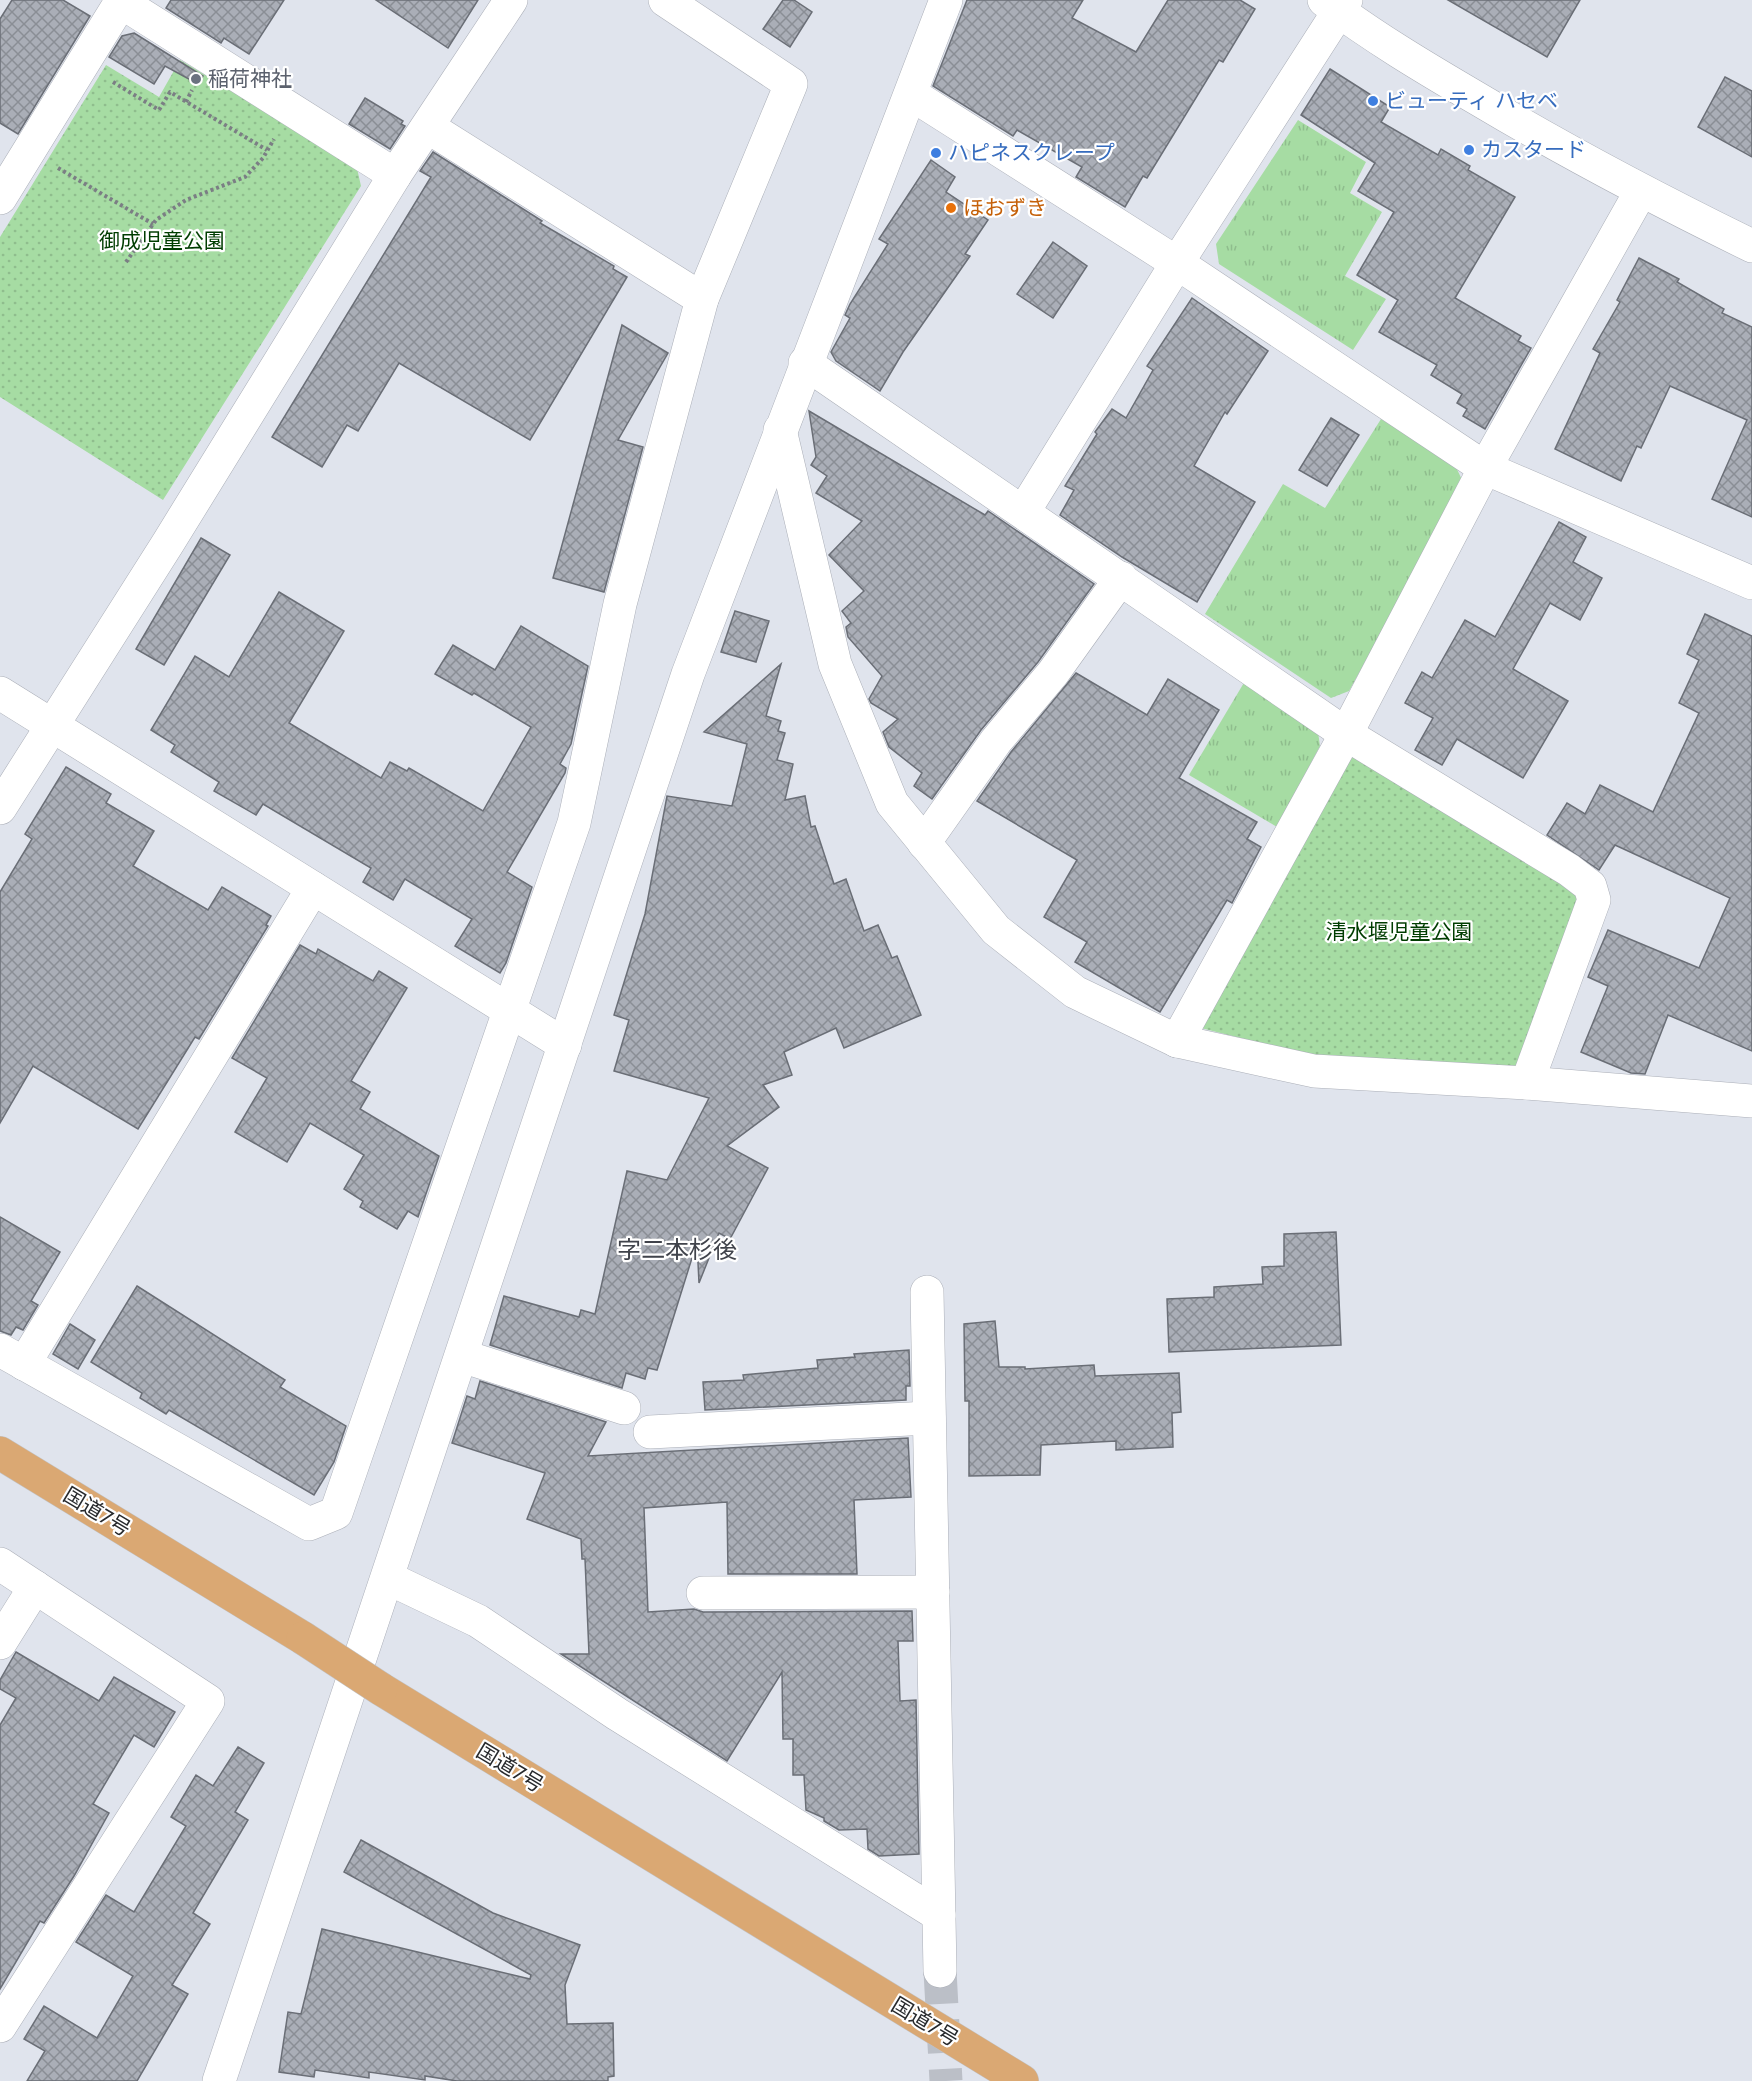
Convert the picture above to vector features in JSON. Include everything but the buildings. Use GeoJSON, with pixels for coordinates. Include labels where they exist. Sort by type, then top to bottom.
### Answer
{"type":"FeatureCollection","features":[{"type":"Feature","properties":{"kind":"highway","name":"国道7号"},"geometry":{"type":"LineString","coordinates":[[0,1453],[1022,2081]]}},
{"type":"Feature","properties":{"kind":"street"},"geometry":{"type":"LineString","coordinates":[[0,808],[168,543],[395,175],[511,0]]}},
{"type":"Feature","properties":{"kind":"street"},"geometry":{"type":"LineString","coordinates":[[313,888],[12,1357],[309,1524],[336,1513],[574,823],[620,604],[702,299],[791,84],[665,0]]}},
{"type":"Feature","properties":{"kind":"street"},"geometry":{"type":"LineString","coordinates":[[219,2081],[688,674],[805,363],[946,0]]}},
{"type":"Feature","properties":{"kind":"street"},"geometry":{"type":"LineString","coordinates":[[0,198],[121,1],[395,175]]}},
{"type":"Feature","properties":{"kind":"street"},"geometry":{"type":"LineString","coordinates":[[1024,511],[1336,4],[1393,49],[1641,191],[1752,246]]}},
{"type":"Feature","properties":{"kind":"street"},"geometry":{"type":"LineString","coordinates":[[911,94],[1177,263],[1485,468],[1752,583]]}},
{"type":"Feature","properties":{"kind":"street"},"geometry":{"type":"LineString","coordinates":[[428,126],[702,299]]}},
{"type":"Feature","properties":{"kind":"street"},"geometry":{"type":"LineString","coordinates":[[1177,1041],[1346,734],[1485,468],[1641,191]]}},
{"type":"Feature","properties":{"kind":"street"},"geometry":{"type":"LineString","coordinates":[[805,363],[1024,511],[1346,734],[1569,870],[1590,886],[1594,900],[1527,1083]]}},
{"type":"Feature","properties":{"kind":"street"},"geometry":{"type":"LineString","coordinates":[[780,430],[835,664],[892,803],[996,930],[1075,992],[1177,1041],[1314,1071],[1527,1083],[1752,1101]]}},
{"type":"Feature","properties":{"kind":"street"},"geometry":{"type":"LineString","coordinates":[[924,843],[996,741],[1053,673],[1121,578]]}},
{"type":"Feature","properties":{"kind":"street"},"geometry":{"type":"LineString","coordinates":[[0,693],[565,1045]]}},
{"type":"Feature","properties":{"kind":"street"},"geometry":{"type":"LineString","coordinates":[[927,1292],[940,1971]]}},
{"type":"Feature","properties":{"kind":"street"},"geometry":{"type":"LineString","coordinates":[[462,1356],[624,1408]]}},
{"type":"Feature","properties":{"kind":"street"},"geometry":{"type":"LineString","coordinates":[[650,1432],[929,1418]]}},
{"type":"Feature","properties":{"kind":"street"},"geometry":{"type":"LineString","coordinates":[[0,1564],[208,1701],[0,2026]]}},
{"type":"Feature","properties":{"kind":"street"},"geometry":{"type":"LineString","coordinates":[[388,1578],[478,1621],[617,1714],[939,1915]]}},
{"type":"Feature","properties":{"kind":"street"},"geometry":{"type":"LineString","coordinates":[[0,1643],[34,1587]]}},
{"type":"Feature","properties":{"kind":"street"},"geometry":{"type":"LineString","coordinates":[[703,1593],[933,1592]]}},
{"type":"Feature","properties":{"kind":"path"},"geometry":{"type":"LineString","coordinates":[[109,80],[159,110],[170,92],[267,150]]}},
{"type":"Feature","properties":{"kind":"path"},"geometry":{"type":"LineString","coordinates":[[186,102],[192,90]]}},
{"type":"Feature","properties":{"kind":"path"},"geometry":{"type":"LineString","coordinates":[[126,262],[153,224],[186,201],[245,177],[267,150],[291,109]]}},
{"type":"Feature","properties":{"kind":"path"},"geometry":{"type":"LineString","coordinates":[[55,166],[153,224]]}},
{"type":"Feature","properties":{"kind":"green space","name":"御成児童公園"},"geometry":{"type":"Polygon","coordinates":[[[180,60],[356,164],[361,186],[163,500],[0,397],[0,237],[106,65],[159,97],[180,60]]]}},
{"type":"Feature","properties":{"kind":"green space"},"geometry":{"type":"Polygon","coordinates":[[[1298,120],[1366,162],[1350,193],[1382,212],[1345,276],[1386,299],[1353,350],[1219,264],[1216,244],[1298,120]]]}},
{"type":"Feature","properties":{"kind":"green space"},"geometry":{"type":"Polygon","coordinates":[[[1381,419],[1454,463],[1464,484],[1349,691],[1331,698],[1205,614],[1283,484],[1325,508],[1381,419]]]}},
{"type":"Feature","properties":{"kind":"green space"},"geometry":{"type":"Polygon","coordinates":[[[1245,681],[1317,725],[1320,746],[1277,827],[1189,775],[1245,681]]]}},
{"type":"Feature","properties":{"kind":"green space","name":"清水堰児童公園"},"geometry":{"type":"Polygon","coordinates":[[[1346,748],[1583,894],[1514,1074],[1336,1062],[1193,1026],[1346,748]]]}},
{"type":"Feature","properties":{"kind":"tunnel"},"geometry":{"type":"LineString","coordinates":[[940,1971],[946,2081]]}},
{"type":"Feature","properties":{"kind":"place","name":"稲荷神社"},"geometry":{"type":"Point","coordinates":[196,79]}},
{"type":"Feature","properties":{"kind":"place","name":"ビューティ ハセベ"},"geometry":{"type":"Point","coordinates":[1373,101]}},
{"type":"Feature","properties":{"kind":"place","name":"カスタード"},"geometry":{"type":"Point","coordinates":[1469,150]}},
{"type":"Feature","properties":{"kind":"place","name":"ハピネスクレープ"},"geometry":{"type":"Point","coordinates":[936,153]}},
{"type":"Feature","properties":{"kind":"place","name":"ほおずき"},"geometry":{"type":"Point","coordinates":[951,208]}},
{"type":"Feature","properties":{"kind":"district","name":"字二本杉後"},"geometry":{"type":"Point","coordinates":[677,1250]}}]}
